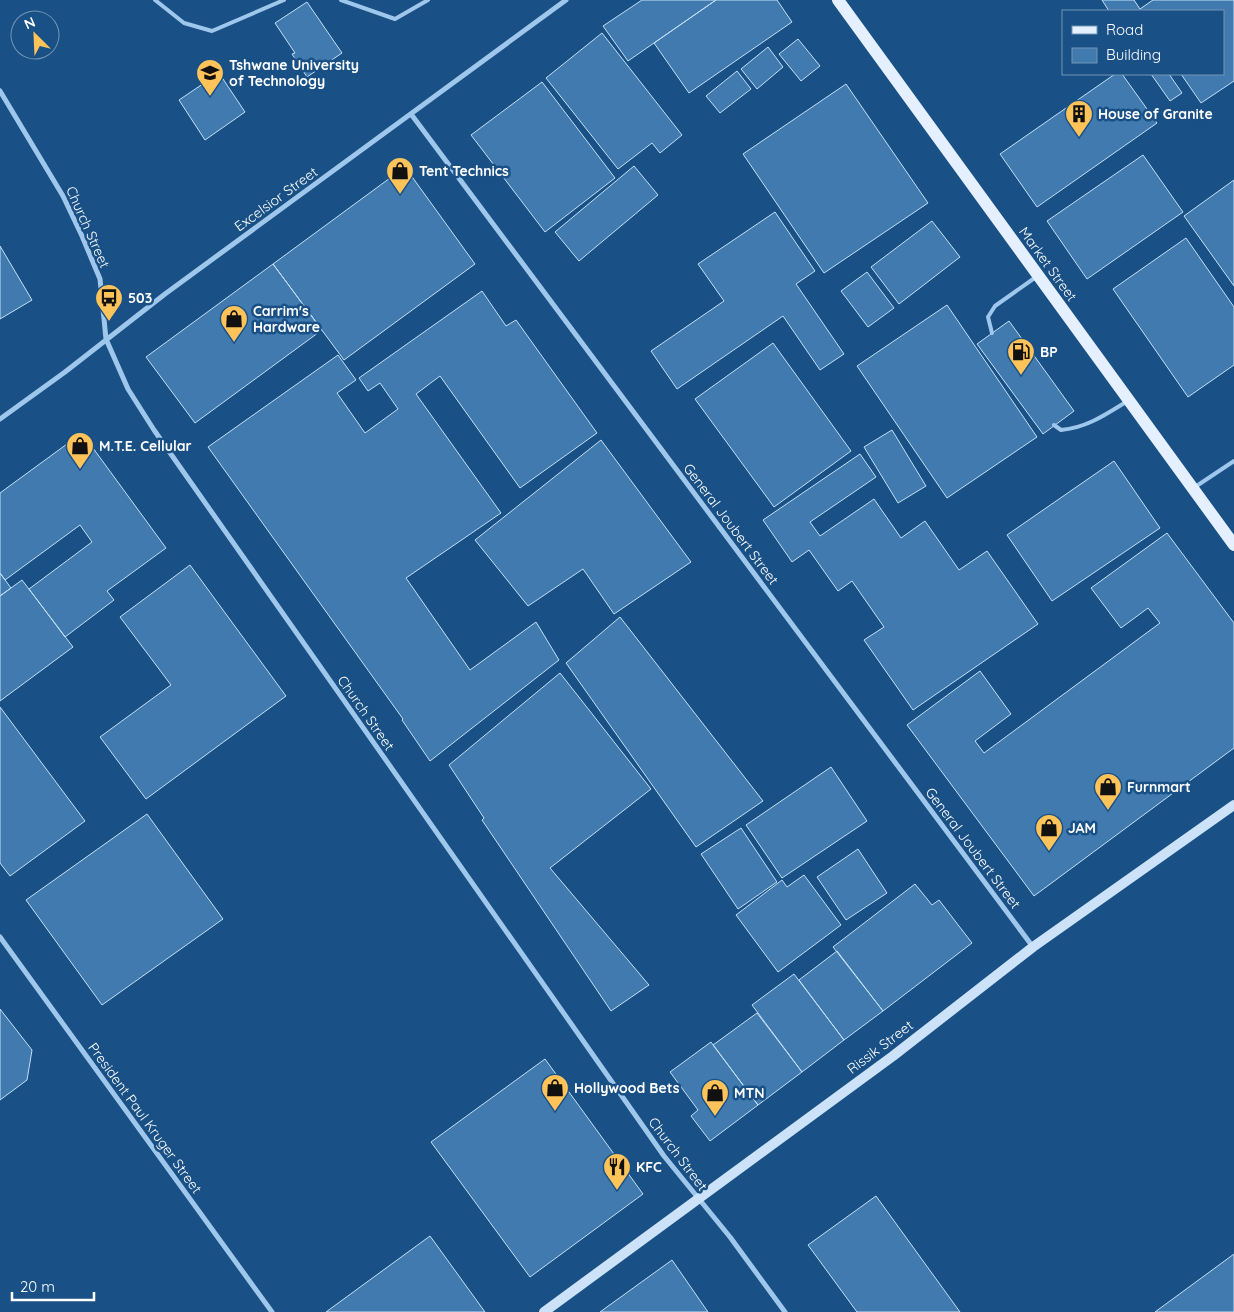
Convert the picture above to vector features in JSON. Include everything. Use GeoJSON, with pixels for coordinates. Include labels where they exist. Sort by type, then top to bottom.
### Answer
{"type":"FeatureCollection","features":[{"type":"Feature","properties":{"kind":"main road","name":"Market Street"},"geometry":{"type":"LineString","coordinates":[[838,0],[1234,545]]}},
{"type":"Feature","properties":{"kind":"main road","name":"Rissik Street"},"geometry":{"type":"LineString","coordinates":[[544,1312],[893,1056],[1033,947],[1234,805]]}},
{"type":"Feature","properties":{"kind":"street","name":"Excelsior Street"},"geometry":{"type":"LineString","coordinates":[[0,419],[165,294],[566,0]]}},
{"type":"Feature","properties":{"kind":"street","name":"Church Street"},"geometry":{"type":"LineString","coordinates":[[0,90],[63,196],[82,236],[100,279],[106,340],[128,389],[154,430],[664,1156],[730,1237],[786,1312]]}},
{"type":"Feature","properties":{"kind":"street","name":"General Joubert Street"},"geometry":{"type":"LineString","coordinates":[[411,114],[1033,947]]}},
{"type":"Feature","properties":{"kind":"street","name":"President Paul Kruger Street"},"geometry":{"type":"LineString","coordinates":[[0,937],[272,1312]]}},
{"type":"Feature","properties":{"kind":"lane"},"geometry":{"type":"LineString","coordinates":[[156,0],[184,23],[212,31],[284,0]]}},
{"type":"Feature","properties":{"kind":"lane"},"geometry":{"type":"LineString","coordinates":[[341,0],[394,19],[428,0]]}},
{"type":"Feature","properties":{"kind":"lane"},"geometry":{"type":"LineString","coordinates":[[992,333],[988,317],[995,306],[1038,276]]}},
{"type":"Feature","properties":{"kind":"lane"},"geometry":{"type":"LineString","coordinates":[[1054,425],[1062,430],[1072,430],[1094,422],[1128,400]]}},
{"type":"Feature","properties":{"kind":"lane"},"geometry":{"type":"LineString","coordinates":[[1193,489],[1234,461]]}},
{"type":"Feature","properties":{"kind":"building"},"geometry":{"type":"Polygon","coordinates":[[[642,0],[716,0],[628,61],[603,26],[642,0]]]}},
{"type":"Feature","properties":{"kind":"building"},"geometry":{"type":"Polygon","coordinates":[[[716,0],[777,0],[792,22],[689,93],[654,43],[716,0]]]}},
{"type":"Feature","properties":{"kind":"building"},"geometry":{"type":"Polygon","coordinates":[[[1102,0],[1134,0],[1140,9],[1153,0],[1234,0],[1234,81],[1201,103],[1182,75],[1224,75],[1224,10],[1108,10],[1102,0]]]}},
{"type":"Feature","properties":{"kind":"building"},"geometry":{"type":"Polygon","coordinates":[[[307,2],[342,53],[307,77],[292,54],[295,53],[275,23],[307,2]]]}},
{"type":"Feature","properties":{"kind":"building"},"geometry":{"type":"Polygon","coordinates":[[[602,33],[682,135],[660,153],[652,143],[618,169],[546,78],[602,33]]]}},
{"type":"Feature","properties":{"kind":"building"},"geometry":{"type":"Polygon","coordinates":[[[798,39],[820,66],[801,81],[779,54],[798,39]]]}},
{"type":"Feature","properties":{"kind":"building"},"geometry":{"type":"Polygon","coordinates":[[[768,47],[783,67],[757,89],[741,69],[768,47]]]}},
{"type":"Feature","properties":{"kind":"building"},"geometry":{"type":"Polygon","coordinates":[[[737,71],[751,89],[720,113],[706,96],[737,71]]]}},
{"type":"Feature","properties":{"kind":"building"},"geometry":{"type":"Polygon","coordinates":[[[219,73],[245,112],[205,140],[179,100],[219,73]]]}},
{"type":"Feature","properties":{"kind":"building","name":"House of Granite"},"geometry":{"type":"Polygon","coordinates":[[[1114,75],[1123,75],[1157,123],[1037,207],[1000,154],[1114,75]]]}},
{"type":"Feature","properties":{"kind":"building"},"geometry":{"type":"Polygon","coordinates":[[[1152,75],[1170,75],[1182,93],[1170,101],[1152,75]]]}},
{"type":"Feature","properties":{"kind":"building"},"geometry":{"type":"Polygon","coordinates":[[[542,82],[615,178],[545,232],[471,135],[542,82]]]}},
{"type":"Feature","properties":{"kind":"building"},"geometry":{"type":"Polygon","coordinates":[[[846,84],[928,203],[824,273],[743,154],[846,84]]]}},
{"type":"Feature","properties":{"kind":"building"},"geometry":{"type":"Polygon","coordinates":[[[1143,155],[1183,212],[1087,279],[1047,221],[1143,155]]]}},
{"type":"Feature","properties":{"kind":"building"},"geometry":{"type":"Polygon","coordinates":[[[634,166],[658,195],[579,261],[555,232],[634,166]]]}},
{"type":"Feature","properties":{"kind":"building"},"geometry":{"type":"Polygon","coordinates":[[[405,167],[475,264],[344,360],[273,264],[405,167]]]}},
{"type":"Feature","properties":{"kind":"building"},"geometry":{"type":"Polygon","coordinates":[[[1234,180],[1234,286],[1184,216],[1234,180]]]}},
{"type":"Feature","properties":{"kind":"building"},"geometry":{"type":"Polygon","coordinates":[[[775,212],[815,271],[796,284],[844,354],[820,370],[783,316],[677,389],[651,351],[724,301],[698,264],[775,212]]]}},
{"type":"Feature","properties":{"kind":"building"},"geometry":{"type":"Polygon","coordinates":[[[932,221],[960,257],[899,304],[871,267],[932,221]]]}},
{"type":"Feature","properties":{"kind":"building"},"geometry":{"type":"Polygon","coordinates":[[[1186,238],[1234,307],[1234,365],[1188,397],[1113,289],[1186,238]]]}},
{"type":"Feature","properties":{"kind":"building"},"geometry":{"type":"Polygon","coordinates":[[[0,246],[32,300],[0,319],[0,246]]]}},
{"type":"Feature","properties":{"kind":"building","name":"Carrim's Hardware"},"geometry":{"type":"Polygon","coordinates":[[[273,264],[322,330],[195,423],[146,357],[273,264]]]}},
{"type":"Feature","properties":{"kind":"building"},"geometry":{"type":"Polygon","coordinates":[[[867,272],[894,308],[868,327],[841,291],[867,272]]]}},
{"type":"Feature","properties":{"kind":"building"},"geometry":{"type":"Polygon","coordinates":[[[482,291],[506,326],[516,320],[597,433],[520,488],[440,376],[416,394],[501,513],[406,578],[470,670],[536,622],[559,660],[430,761],[403,719],[208,447],[338,355],[356,380],[337,393],[365,433],[398,409],[380,383],[368,391],[359,378],[482,291]]]}},
{"type":"Feature","properties":{"kind":"building"},"geometry":{"type":"Polygon","coordinates":[[[947,305],[1037,437],[947,498],[857,366],[947,305]]]}},
{"type":"Feature","properties":{"kind":"building"},"geometry":{"type":"Polygon","coordinates":[[[1009,321],[1074,411],[1043,434],[977,344],[1009,321]]]}},
{"type":"Feature","properties":{"kind":"building"},"geometry":{"type":"Polygon","coordinates":[[[773,343],[851,451],[774,507],[695,399],[773,343]]]}},
{"type":"Feature","properties":{"kind":"building"},"geometry":{"type":"Polygon","coordinates":[[[892,430],[926,486],[898,503],[864,447],[892,430]]]}},
{"type":"Feature","properties":{"kind":"building"},"geometry":{"type":"Polygon","coordinates":[[[82,433],[166,548],[107,591],[114,600],[65,637],[29,589],[92,542],[80,525],[5,580],[0,573],[0,493],[82,433]]]}},
{"type":"Feature","properties":{"kind":"building"},"geometry":{"type":"Polygon","coordinates":[[[601,440],[691,562],[614,614],[583,569],[528,606],[475,540],[601,440]]]}},
{"type":"Feature","properties":{"kind":"building"},"geometry":{"type":"Polygon","coordinates":[[[860,454],[876,477],[810,522],[820,536],[874,499],[901,538],[925,521],[959,570],[987,551],[1038,624],[913,710],[864,640],[884,627],[852,581],[838,591],[809,550],[792,562],[763,520],[860,454]]]}},
{"type":"Feature","properties":{"kind":"building"},"geometry":{"type":"Polygon","coordinates":[[[1114,461],[1160,528],[1052,601],[1007,535],[1114,461]]]}},
{"type":"Feature","properties":{"kind":"building"},"geometry":{"type":"Polygon","coordinates":[[[1167,533],[1234,623],[1234,748],[1034,896],[907,725],[980,671],[1011,714],[975,741],[984,753],[1160,623],[1148,608],[1121,628],[1091,588],[1167,533]]]}},
{"type":"Feature","properties":{"kind":"building"},"geometry":{"type":"Polygon","coordinates":[[[190,565],[286,696],[146,799],[100,737],[171,685],[120,617],[190,565]]]}},
{"type":"Feature","properties":{"kind":"building"},"geometry":{"type":"Polygon","coordinates":[[[0,573],[11,588],[0,596],[0,573]]]}},
{"type":"Feature","properties":{"kind":"building"},"geometry":{"type":"Polygon","coordinates":[[[22,580],[73,647],[0,701],[0,596],[22,580]]]}},
{"type":"Feature","properties":{"kind":"building"},"geometry":{"type":"Polygon","coordinates":[[[620,617],[763,801],[696,847],[566,663],[620,617]]]}},
{"type":"Feature","properties":{"kind":"building"},"geometry":{"type":"Polygon","coordinates":[[[560,673],[651,789],[550,868],[649,985],[611,1011],[482,820],[484,818],[449,765],[560,673]]]}},
{"type":"Feature","properties":{"kind":"building"},"geometry":{"type":"Polygon","coordinates":[[[0,707],[85,821],[10,876],[0,863],[0,707]]]}},
{"type":"Feature","properties":{"kind":"building"},"geometry":{"type":"Polygon","coordinates":[[[831,767],[867,821],[782,878],[746,825],[831,767]]]}},
{"type":"Feature","properties":{"kind":"building"},"geometry":{"type":"Polygon","coordinates":[[[147,814],[223,919],[102,1005],[26,900],[147,814]]]}},
{"type":"Feature","properties":{"kind":"building"},"geometry":{"type":"Polygon","coordinates":[[[741,828],[777,882],[738,909],[701,854],[741,828]]]}},
{"type":"Feature","properties":{"kind":"building"},"geometry":{"type":"Polygon","coordinates":[[[858,849],[887,893],[846,920],[817,877],[858,849]]]}},
{"type":"Feature","properties":{"kind":"building"},"geometry":{"type":"Polygon","coordinates":[[[804,875],[841,925],[778,972],[736,915],[782,880],[787,887],[804,875]]]}},
{"type":"Feature","properties":{"kind":"building"},"geometry":{"type":"Polygon","coordinates":[[[915,884],[932,905],[939,900],[972,943],[883,1011],[833,947],[915,884]]]}},
{"type":"Feature","properties":{"kind":"building"},"geometry":{"type":"Polygon","coordinates":[[[837,951],[883,1011],[844,1040],[799,980],[837,951]]]}},
{"type":"Feature","properties":{"kind":"building"},"geometry":{"type":"Polygon","coordinates":[[[794,974],[844,1040],[802,1072],[752,1005],[794,974]]]}},
{"type":"Feature","properties":{"kind":"building"},"geometry":{"type":"Polygon","coordinates":[[[0,1009],[32,1050],[27,1080],[0,1100],[0,1009]]]}},
{"type":"Feature","properties":{"kind":"building"},"geometry":{"type":"Polygon","coordinates":[[[757,1013],[802,1072],[758,1105],[713,1045],[757,1013]]]}},
{"type":"Feature","properties":{"kind":"building"},"geometry":{"type":"Polygon","coordinates":[[[711,1042],[758,1105],[710,1141],[691,1116],[698,1110],[670,1072],[711,1042]]]}},
{"type":"Feature","properties":{"kind":"building"},"geometry":{"type":"Polygon","coordinates":[[[545,1059],[643,1194],[530,1277],[431,1142],[545,1059]]]}},
{"type":"Feature","properties":{"kind":"building"},"geometry":{"type":"Polygon","coordinates":[[[876,1196],[960,1312],[857,1312],[808,1245],[876,1196]]]}},
{"type":"Feature","properties":{"kind":"building"},"geometry":{"type":"Polygon","coordinates":[[[430,1236],[485,1312],[326,1312],[430,1236]]]}},
{"type":"Feature","properties":{"kind":"building"},"geometry":{"type":"Polygon","coordinates":[[[1234,1254],[1234,1312],[1155,1312],[1234,1254]]]}},
{"type":"Feature","properties":{"kind":"building"},"geometry":{"type":"Polygon","coordinates":[[[672,1260],[708,1312],[600,1312],[672,1260]]]}},
{"type":"Feature","properties":{"kind":"place","name":"Tshwane University of Technology"},"geometry":{"type":"Point","coordinates":[210,97]}},
{"type":"Feature","properties":{"kind":"place","name":"House of Granite"},"geometry":{"type":"Point","coordinates":[1079,138]}},
{"type":"Feature","properties":{"kind":"place","name":"Tent Technics"},"geometry":{"type":"Point","coordinates":[400,195]}},
{"type":"Feature","properties":{"kind":"place","name":"503"},"geometry":{"type":"Point","coordinates":[109,322]}},
{"type":"Feature","properties":{"kind":"place","name":"Carrim's Hardware"},"geometry":{"type":"Point","coordinates":[234,343]}},
{"type":"Feature","properties":{"kind":"place","name":"BP"},"geometry":{"type":"Point","coordinates":[1021,376]}},
{"type":"Feature","properties":{"kind":"place","name":"M.T.E. Cellular"},"geometry":{"type":"Point","coordinates":[80,470]}},
{"type":"Feature","properties":{"kind":"place","name":"Furnmart"},"geometry":{"type":"Point","coordinates":[1108,811]}},
{"type":"Feature","properties":{"kind":"place","name":"JAM"},"geometry":{"type":"Point","coordinates":[1049,852]}},
{"type":"Feature","properties":{"kind":"place","name":"Hollywood Bets"},"geometry":{"type":"Point","coordinates":[555,1112]}},
{"type":"Feature","properties":{"kind":"place","name":"MTN"},"geometry":{"type":"Point","coordinates":[715,1117]}},
{"type":"Feature","properties":{"kind":"place","name":"KFC"},"geometry":{"type":"Point","coordinates":[617,1191]}}]}
